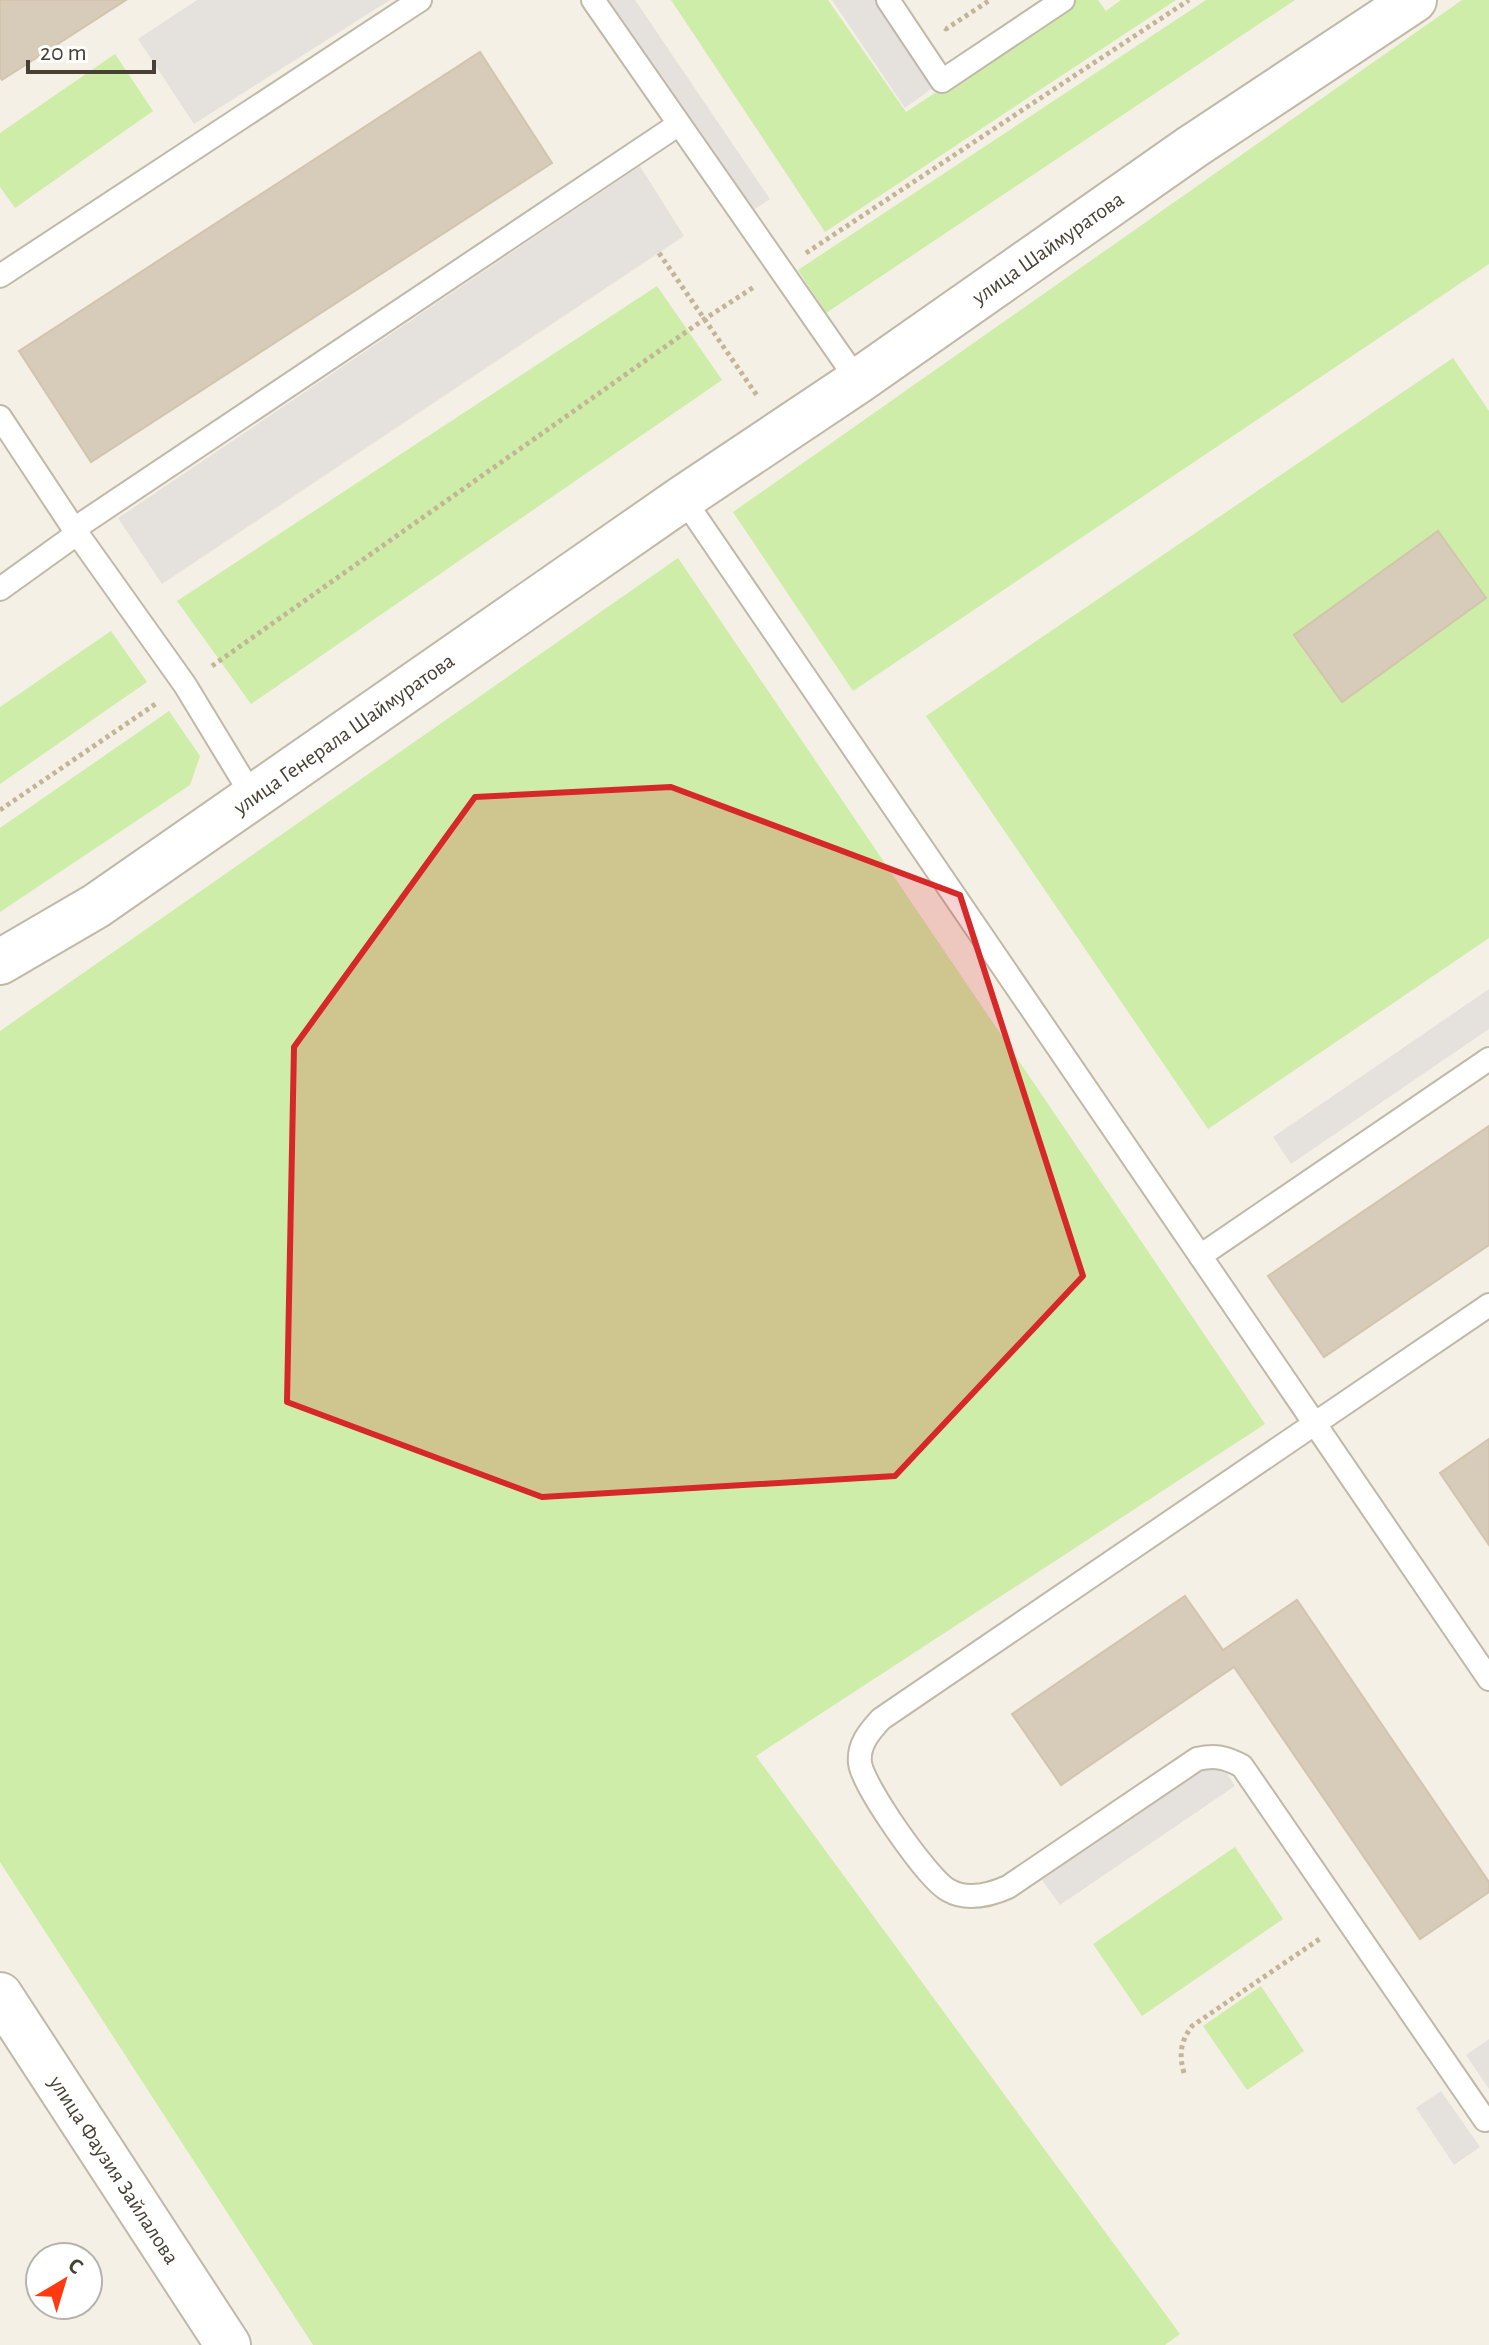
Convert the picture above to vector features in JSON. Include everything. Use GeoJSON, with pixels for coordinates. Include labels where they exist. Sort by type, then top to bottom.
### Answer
{"type":"FeatureCollection","features":[{"type":"Feature","properties":{"kind":"street","name":"улица Шаймуратова"},"geometry":{"type":"LineString","coordinates":[[683,498],[858,381],[1192,147],[1414,0]]}},
{"type":"Feature","properties":{"kind":"street","name":"улица Генерала Шаймуратова"},"geometry":{"type":"LineString","coordinates":[[0,962],[96,906],[683,498]]}},
{"type":"Feature","properties":{"kind":"street","name":"улица Фаузия Зайлалова"},"geometry":{"type":"LineString","coordinates":[[0,1995],[228,2345]]}},
{"type":"Feature","properties":{"kind":"lane"},"geometry":{"type":"LineString","coordinates":[[0,276],[420,0]]}},
{"type":"Feature","properties":{"kind":"lane"},"geometry":{"type":"LineString","coordinates":[[593,0],[858,381]]}},
{"type":"Feature","properties":{"kind":"lane"},"geometry":{"type":"LineString","coordinates":[[888,0],[942,81],[1063,0]]}},
{"type":"Feature","properties":{"kind":"lane"},"geometry":{"type":"LineString","coordinates":[[0,589],[76,531],[679,124]]}},
{"type":"Feature","properties":{"kind":"lane"},"geometry":{"type":"LineString","coordinates":[[0,417],[185,685],[253,797]]}},
{"type":"Feature","properties":{"kind":"lane"},"geometry":{"type":"LineString","coordinates":[[683,498],[1489,1679]]}},
{"type":"Feature","properties":{"kind":"lane"},"geometry":{"type":"LineString","coordinates":[[1200,1256],[1489,1059]]}},
{"type":"Feature","properties":{"kind":"lane"},"geometry":{"type":"LineString","coordinates":[[1485,2120],[1242,1766],[1225,1757],[1197,1759],[1008,1887],[991,1894],[970,1896],[948,1891],[928,1873],[867,1785],[860,1762],[866,1735],[881,1719],[1489,1306]]}},
{"type":"Feature","properties":{"kind":"path"},"geometry":{"type":"LineString","coordinates":[[940,20],[946,29],[990,0]]}},
{"type":"Feature","properties":{"kind":"path"},"geometry":{"type":"LineString","coordinates":[[0,810],[185,685],[703,320],[1189,0]]}},
{"type":"Feature","properties":{"kind":"path"},"geometry":{"type":"LineString","coordinates":[[659,253],[783,431]]}},
{"type":"Feature","properties":{"kind":"path"},"geometry":{"type":"LineString","coordinates":[[1184,2073],[1181,2051],[1192,2026],[1348,1919]]}},
{"type":"Feature","properties":{"kind":"highlighted area"},"geometry":{"type":"Polygon","coordinates":[[[671,787],[960,895],[1083,1276],[895,1476],[542,1497],[287,1402],[294,1047],[475,797],[671,787]]]}},
{"type":"Feature","properties":{"kind":"green space"},"geometry":{"type":"Polygon","coordinates":[[[671,0],[828,0],[906,112],[1076,0],[1098,0],[1106,11],[1121,0],[1176,0],[825,232],[671,0]]]}},
{"type":"Feature","properties":{"kind":"green space"},"geometry":{"type":"Polygon","coordinates":[[[1206,0],[1295,0],[826,313],[798,270],[1206,0]]]}},
{"type":"Feature","properties":{"kind":"green space"},"geometry":{"type":"Polygon","coordinates":[[[1462,0],[1489,0],[1489,264],[853,691],[733,512],[1462,0]]]}},
{"type":"Feature","properties":{"kind":"green space"},"geometry":{"type":"Polygon","coordinates":[[[115,54],[153,111],[15,208],[0,187],[0,133],[115,54]]]}},
{"type":"Feature","properties":{"kind":"green space"},"geometry":{"type":"Polygon","coordinates":[[[657,286],[722,380],[251,704],[177,601],[657,286]]]}},
{"type":"Feature","properties":{"kind":"green space"},"geometry":{"type":"Polygon","coordinates":[[[1453,358],[1489,411],[1489,938],[1208,1129],[926,716],[1453,358]]]}},
{"type":"Feature","properties":{"kind":"green space"},"geometry":{"type":"Polygon","coordinates":[[[678,558],[1265,1424],[756,1756],[1180,2334],[1165,2345],[313,2345],[0,1862],[0,1031],[678,558]]]}},
{"type":"Feature","properties":{"kind":"green space"},"geometry":{"type":"Polygon","coordinates":[[[111,631],[147,682],[0,784],[0,707],[111,631]]]}},
{"type":"Feature","properties":{"kind":"green space"},"geometry":{"type":"Polygon","coordinates":[[[169,711],[200,756],[190,785],[0,912],[0,828],[169,711]]]}},
{"type":"Feature","properties":{"kind":"green space"},"geometry":{"type":"Polygon","coordinates":[[[1235,1847],[1283,1919],[1142,2016],[1093,1944],[1235,1847]]]}},
{"type":"Feature","properties":{"kind":"green space"},"geometry":{"type":"Polygon","coordinates":[[[1261,1986],[1304,2051],[1247,2090],[1203,2026],[1261,1986]]]}},
{"type":"Feature","properties":{"kind":"shaded area"},"geometry":{"type":"Polygon","coordinates":[[[197,0],[390,0],[194,124],[138,39],[197,0]]]}},
{"type":"Feature","properties":{"kind":"shaded area"},"geometry":{"type":"Polygon","coordinates":[[[598,0],[635,0],[770,199],[744,216],[598,0]]]}},
{"type":"Feature","properties":{"kind":"shaded area"},"geometry":{"type":"Polygon","coordinates":[[[832,0],[888,0],[942,81],[905,108],[832,0]]]}},
{"type":"Feature","properties":{"kind":"shaded area"},"geometry":{"type":"Polygon","coordinates":[[[640,166],[684,236],[162,584],[118,518],[640,166]]]}},
{"type":"Feature","properties":{"kind":"shaded area"},"geometry":{"type":"Polygon","coordinates":[[[1489,989],[1489,1029],[1291,1164],[1273,1137],[1489,989]]]}},
{"type":"Feature","properties":{"kind":"shaded area"},"geometry":{"type":"Polygon","coordinates":[[[1218,1760],[1235,1786],[1060,1905],[1042,1880],[1218,1760]]]}},
{"type":"Feature","properties":{"kind":"shaded area"},"geometry":{"type":"Polygon","coordinates":[[[1489,2039],[1489,2089],[1466,2055],[1489,2039]]]}},
{"type":"Feature","properties":{"kind":"shaded area"},"geometry":{"type":"Polygon","coordinates":[[[1441,2091],[1480,2147],[1454,2165],[1416,2108],[1441,2091]]]}},
{"type":"Feature","properties":{"kind":"building"},"geometry":{"type":"Polygon","coordinates":[[[0,0],[126,0],[2,80],[0,0]]]}},
{"type":"Feature","properties":{"kind":"building"},"geometry":{"type":"Polygon","coordinates":[[[480,52],[552,163],[91,462],[19,351],[480,52]]]}},
{"type":"Feature","properties":{"kind":"building"},"geometry":{"type":"Polygon","coordinates":[[[1438,531],[1486,598],[1342,702],[1294,635],[1438,531]]]}},
{"type":"Feature","properties":{"kind":"building"},"geometry":{"type":"Polygon","coordinates":[[[1489,1126],[1489,1245],[1324,1357],[1268,1276],[1489,1126]]]}},
{"type":"Feature","properties":{"kind":"building"},"geometry":{"type":"Polygon","coordinates":[[[1489,1439],[1489,1545],[1440,1473],[1489,1439]]]}},
{"type":"Feature","properties":{"kind":"building"},"geometry":{"type":"Polygon","coordinates":[[[1185,1596],[1223,1650],[1297,1600],[1489,1882],[1489,1892],[1420,1939],[1234,1667],[1061,1785],[1012,1714],[1185,1596]]]}}]}
